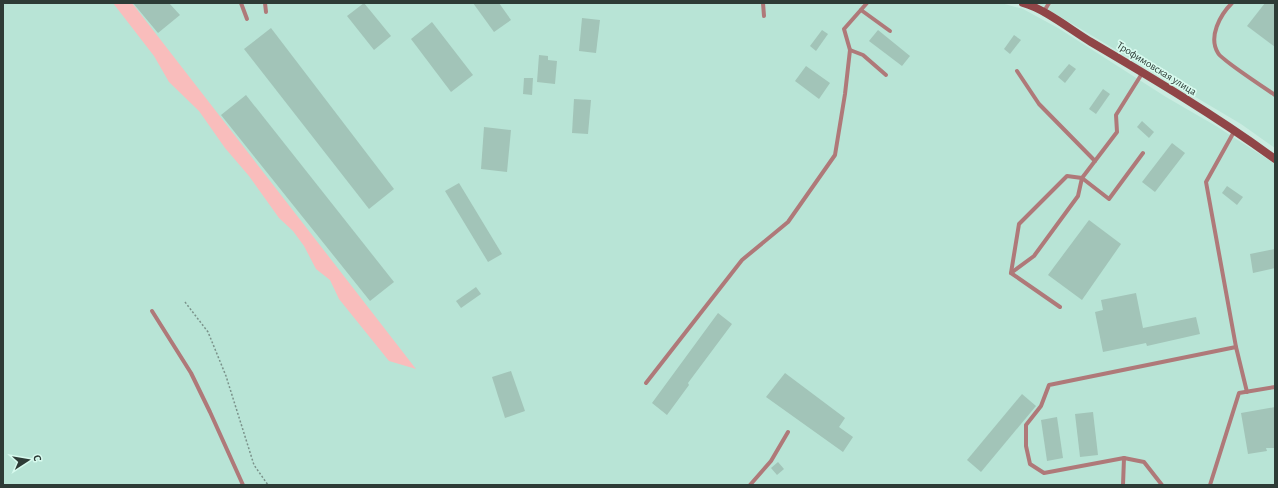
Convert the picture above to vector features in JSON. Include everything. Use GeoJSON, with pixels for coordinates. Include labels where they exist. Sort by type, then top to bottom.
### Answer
{"type":"FeatureCollection","features":[{"type":"Feature","properties":{"kind":"street","name":"Трофимовская улица"},"geometry":{"type":"LineString","coordinates":[[1025,3],[1143,72],[1234,130],[1275,159]]}},
{"type":"Feature","properties":{"kind":"lane"},"geometry":{"type":"LineString","coordinates":[[241,3],[247,20]]}},
{"type":"Feature","properties":{"kind":"lane"},"geometry":{"type":"LineString","coordinates":[[265,3],[266,12]]}},
{"type":"Feature","properties":{"kind":"lane"},"geometry":{"type":"LineString","coordinates":[[763,3],[764,16]]}},
{"type":"Feature","properties":{"kind":"lane"},"geometry":{"type":"LineString","coordinates":[[646,383],[742,260],[788,222],[835,155],[845,94],[850,50],[844,29],[867,3]]}},
{"type":"Feature","properties":{"kind":"lane"},"geometry":{"type":"LineString","coordinates":[[1043,13],[1049,3]]}},
{"type":"Feature","properties":{"kind":"lane"},"geometry":{"type":"LineString","coordinates":[[1232,3],[1225,10],[1213,38],[1218,54],[1275,95]]}},
{"type":"Feature","properties":{"kind":"lane"},"geometry":{"type":"LineString","coordinates":[[860,10],[890,31]]}},
{"type":"Feature","properties":{"kind":"lane"},"geometry":{"type":"LineString","coordinates":[[850,50],[863,55],[886,75]]}},
{"type":"Feature","properties":{"kind":"lane"},"geometry":{"type":"LineString","coordinates":[[1017,70],[1039,104],[1095,162]]}},
{"type":"Feature","properties":{"kind":"lane"},"geometry":{"type":"LineString","coordinates":[[1011,273],[1034,256],[1078,196],[1082,178],[1117,132],[1116,115],[1143,72]]}},
{"type":"Feature","properties":{"kind":"lane"},"geometry":{"type":"LineString","coordinates":[[1234,130],[1206,182],[1236,347],[1247,392]]}},
{"type":"Feature","properties":{"kind":"lane"},"geometry":{"type":"LineString","coordinates":[[1011,273],[1019,224],[1067,176],[1082,178],[1109,199],[1143,153]]}},
{"type":"Feature","properties":{"kind":"lane"},"geometry":{"type":"LineString","coordinates":[[1011,273],[1060,307]]}},
{"type":"Feature","properties":{"kind":"lane"},"geometry":{"type":"LineString","coordinates":[[152,311],[191,373],[243,485]]}},
{"type":"Feature","properties":{"kind":"lane"},"geometry":{"type":"LineString","coordinates":[[1162,485],[1144,462],[1124,458],[1044,473],[1030,464],[1026,446],[1026,425],[1041,406],[1049,385],[1236,347]]}},
{"type":"Feature","properties":{"kind":"lane"},"geometry":{"type":"LineString","coordinates":[[1210,485],[1239,393],[1275,387]]}},
{"type":"Feature","properties":{"kind":"lane"},"geometry":{"type":"LineString","coordinates":[[750,485],[771,460],[788,432]]}},
{"type":"Feature","properties":{"kind":"lane"},"geometry":{"type":"LineString","coordinates":[[1123,485],[1124,458]]}},
{"type":"Feature","properties":{"kind":"path"},"geometry":{"type":"LineString","coordinates":[[185,302],[208,332],[226,376],[254,465],[268,485]]}},
{"type":"Feature","properties":{"kind":"shaded area"},"geometry":{"type":"Polygon","coordinates":[[[3,3],[1001,3],[1023,9],[1058,28],[1275,164],[1275,485],[3,485],[3,3]]]}},
{"type":"Feature","properties":{"kind":"shaded area"},"geometry":{"type":"Polygon","coordinates":[[[113,3],[132,3],[416,369],[389,361],[339,299],[330,280],[316,269],[304,246],[293,231],[279,218],[249,176],[225,148],[199,111],[169,82],[154,56],[113,3]]]}},
{"type":"Feature","properties":{"kind":"shaded area"},"geometry":{"type":"Polygon","coordinates":[[[1037,3],[1275,3],[1275,148],[1241,124],[1037,3]]]}},
{"type":"Feature","properties":{"kind":"building"},"geometry":{"type":"Polygon","coordinates":[[[133,3],[169,3],[180,15],[158,33],[133,3]]]}},
{"type":"Feature","properties":{"kind":"building"},"geometry":{"type":"Polygon","coordinates":[[[364,3],[391,36],[374,50],[347,16],[364,3]]]}},
{"type":"Feature","properties":{"kind":"building"},"geometry":{"type":"Polygon","coordinates":[[[473,3],[499,3],[511,20],[494,32],[473,3]]]}},
{"type":"Feature","properties":{"kind":"building"},"geometry":{"type":"Polygon","coordinates":[[[1265,3],[1275,3],[1275,47],[1247,26],[1265,3]]]}},
{"type":"Feature","properties":{"kind":"building"},"geometry":{"type":"Polygon","coordinates":[[[582,18],[600,20],[596,53],[579,51],[582,18]]]}},
{"type":"Feature","properties":{"kind":"building"},"geometry":{"type":"Polygon","coordinates":[[[432,22],[473,75],[451,92],[411,39],[432,22]]]}},
{"type":"Feature","properties":{"kind":"building"},"geometry":{"type":"Polygon","coordinates":[[[271,28],[394,189],[369,209],[244,49],[271,28]]]}},
{"type":"Feature","properties":{"kind":"building"},"geometry":{"type":"Polygon","coordinates":[[[822,30],[828,34],[816,51],[810,46],[822,30]]]}},
{"type":"Feature","properties":{"kind":"building"},"geometry":{"type":"Polygon","coordinates":[[[878,30],[910,56],[902,66],[869,41],[878,30]]]}},
{"type":"Feature","properties":{"kind":"building"},"geometry":{"type":"Polygon","coordinates":[[[1014,35],[1021,40],[1010,54],[1004,49],[1014,35]]]}},
{"type":"Feature","properties":{"kind":"building"},"geometry":{"type":"Polygon","coordinates":[[[539,55],[548,56],[548,60],[557,61],[555,84],[537,82],[539,55]]]}},
{"type":"Feature","properties":{"kind":"building"},"geometry":{"type":"Polygon","coordinates":[[[1069,64],[1076,69],[1065,83],[1058,77],[1069,64]]]}},
{"type":"Feature","properties":{"kind":"building"},"geometry":{"type":"Polygon","coordinates":[[[806,66],[830,83],[819,99],[795,81],[806,66]]]}},
{"type":"Feature","properties":{"kind":"building"},"geometry":{"type":"Polygon","coordinates":[[[524,78],[533,78],[532,95],[523,94],[524,78]]]}},
{"type":"Feature","properties":{"kind":"building"},"geometry":{"type":"Polygon","coordinates":[[[1103,89],[1110,94],[1096,114],[1089,109],[1103,89]]]}},
{"type":"Feature","properties":{"kind":"building"},"geometry":{"type":"Polygon","coordinates":[[[246,95],[394,282],[370,301],[221,115],[246,95]]]}},
{"type":"Feature","properties":{"kind":"building"},"geometry":{"type":"Polygon","coordinates":[[[574,99],[591,100],[588,134],[572,133],[574,99]]]}},
{"type":"Feature","properties":{"kind":"building"},"geometry":{"type":"Polygon","coordinates":[[[1142,121],[1154,132],[1149,138],[1137,127],[1142,121]]]}},
{"type":"Feature","properties":{"kind":"building"},"geometry":{"type":"Polygon","coordinates":[[[484,127],[511,130],[507,172],[481,169],[484,127]]]}},
{"type":"Feature","properties":{"kind":"building"},"geometry":{"type":"Polygon","coordinates":[[[1172,143],[1185,153],[1155,192],[1142,182],[1172,143]]]}},
{"type":"Feature","properties":{"kind":"building"},"geometry":{"type":"Polygon","coordinates":[[[459,183],[502,254],[488,262],[445,191],[459,183]]]}},
{"type":"Feature","properties":{"kind":"building"},"geometry":{"type":"Polygon","coordinates":[[[1227,186],[1243,197],[1237,205],[1222,193],[1227,186]]]}},
{"type":"Feature","properties":{"kind":"building"},"geometry":{"type":"Polygon","coordinates":[[[1089,220],[1121,244],[1082,300],[1048,275],[1089,220]]]}},
{"type":"Feature","properties":{"kind":"building"},"geometry":{"type":"Polygon","coordinates":[[[1275,249],[1275,268],[1253,273],[1250,254],[1275,249]]]}},
{"type":"Feature","properties":{"kind":"building"},"geometry":{"type":"Polygon","coordinates":[[[476,287],[481,294],[461,308],[456,301],[476,287]]]}},
{"type":"Feature","properties":{"kind":"building"},"geometry":{"type":"Polygon","coordinates":[[[1136,293],[1143,328],[1196,317],[1200,334],[1147,346],[1146,343],[1103,352],[1095,312],[1103,310],[1101,300],[1136,293]]]}},
{"type":"Feature","properties":{"kind":"building"},"geometry":{"type":"Polygon","coordinates":[[[718,313],[732,324],[688,383],[689,385],[667,415],[652,403],[718,313]]]}},
{"type":"Feature","properties":{"kind":"building"},"geometry":{"type":"Polygon","coordinates":[[[511,371],[525,411],[505,418],[492,377],[511,371]]]}},
{"type":"Feature","properties":{"kind":"building"},"geometry":{"type":"Polygon","coordinates":[[[785,373],[845,418],[839,427],[853,437],[843,452],[766,397],[785,373]]]}},
{"type":"Feature","properties":{"kind":"building"},"geometry":{"type":"Polygon","coordinates":[[[1022,394],[1036,406],[981,472],[967,460],[1022,394]]]}},
{"type":"Feature","properties":{"kind":"building"},"geometry":{"type":"Polygon","coordinates":[[[1275,407],[1275,448],[1266,448],[1267,451],[1248,454],[1241,413],[1275,407]]]}},
{"type":"Feature","properties":{"kind":"building"},"geometry":{"type":"Polygon","coordinates":[[[1093,412],[1098,455],[1080,457],[1075,414],[1093,412]]]}},
{"type":"Feature","properties":{"kind":"building"},"geometry":{"type":"Polygon","coordinates":[[[1057,417],[1063,458],[1047,461],[1041,420],[1057,417]]]}},
{"type":"Feature","properties":{"kind":"building"},"geometry":{"type":"Polygon","coordinates":[[[778,462],[784,469],[777,475],[771,468],[778,462]]]}}]}
